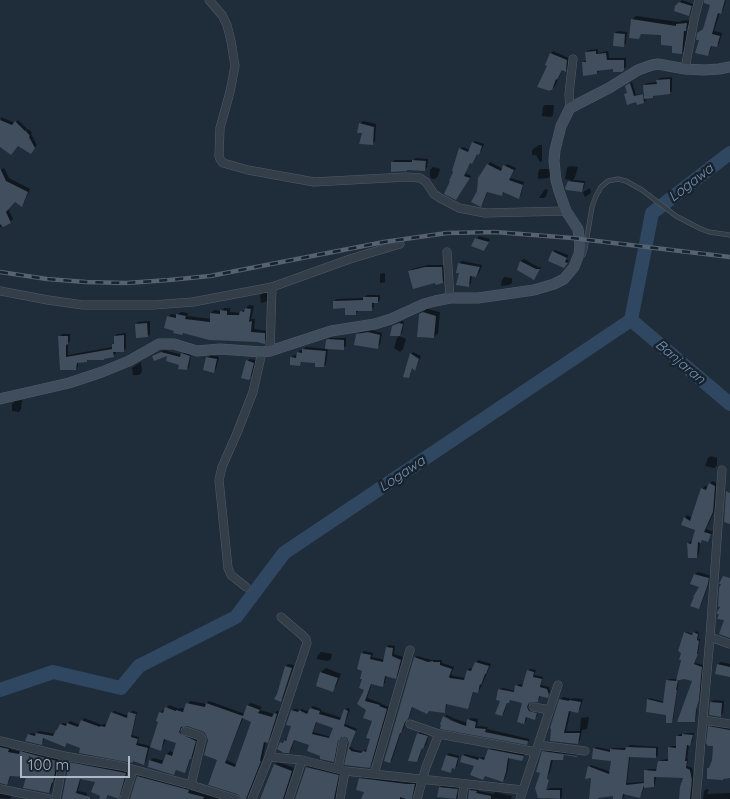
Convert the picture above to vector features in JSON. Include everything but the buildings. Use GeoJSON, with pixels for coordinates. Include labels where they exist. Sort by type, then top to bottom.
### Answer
{"type":"FeatureCollection","features":[{"type":"Feature","properties":{"kind":"street"},"geometry":{"type":"LineString","coordinates":[[210,0],[227,25],[235,66],[220,128],[219,156],[223,163],[248,170],[314,182],[406,177],[420,178],[440,198],[459,208],[485,213],[566,210]]}},
{"type":"Feature","properties":{"kind":"street"},"geometry":{"type":"LineString","coordinates":[[686,64],[694,20],[700,0]]}},
{"type":"Feature","properties":{"kind":"street"},"geometry":{"type":"LineString","coordinates":[[0,399],[69,383],[102,372],[129,361],[160,344],[174,344],[197,351],[220,349],[266,351],[331,331],[375,324],[424,304],[450,298],[478,298],[534,290],[564,279],[575,264],[580,245],[578,228],[566,210],[556,180],[554,161],[561,126],[570,108],[569,94],[573,59]]}},
{"type":"Feature","properties":{"kind":"street"},"geometry":{"type":"LineString","coordinates":[[570,108],[646,67],[658,64],[686,64],[704,70],[730,67]]}},
{"type":"Feature","properties":{"kind":"street"},"geometry":{"type":"LineString","coordinates":[[0,291],[83,305],[117,306],[193,302],[272,287],[350,259],[400,244]]}},
{"type":"Feature","properties":{"kind":"street"},"geometry":{"type":"LineString","coordinates":[[447,252],[450,298]]}},
{"type":"Feature","properties":{"kind":"street"},"geometry":{"type":"LineString","coordinates":[[246,587],[234,578],[228,568],[219,480],[222,467],[253,392],[266,351],[272,287]]}},
{"type":"Feature","properties":{"kind":"street"},"geometry":{"type":"LineString","coordinates":[[696,799],[722,470]]}},
{"type":"Feature","properties":{"kind":"street"},"geometry":{"type":"LineString","coordinates":[[252,799],[269,756],[307,644],[306,638],[281,616]]}},
{"type":"Feature","properties":{"kind":"street"},"geometry":{"type":"LineString","coordinates":[[710,637],[730,644]]}},
{"type":"Feature","properties":{"kind":"street"},"geometry":{"type":"LineString","coordinates":[[374,774],[410,650]]}},
{"type":"Feature","properties":{"kind":"street"},"geometry":{"type":"LineString","coordinates":[[520,799],[558,685]]}},
{"type":"Feature","properties":{"kind":"street"},"geometry":{"type":"LineString","coordinates":[[534,707],[550,710]]}},
{"type":"Feature","properties":{"kind":"street"},"geometry":{"type":"LineString","coordinates":[[703,720],[730,724]]}},
{"type":"Feature","properties":{"kind":"street"},"geometry":{"type":"LineString","coordinates":[[410,724],[439,734],[537,749],[585,751]]}},
{"type":"Feature","properties":{"kind":"street"},"geometry":{"type":"LineString","coordinates":[[184,731],[200,736],[202,739],[191,785]]}},
{"type":"Feature","properties":{"kind":"street"},"geometry":{"type":"LineString","coordinates":[[417,799],[426,767],[439,734]]}},
{"type":"Feature","properties":{"kind":"street"},"geometry":{"type":"LineString","coordinates":[[0,741],[64,756],[116,765],[235,799]]}},
{"type":"Feature","properties":{"kind":"street"},"geometry":{"type":"LineString","coordinates":[[340,799],[343,742]]}},
{"type":"Feature","properties":{"kind":"street"},"geometry":{"type":"LineString","coordinates":[[56,799],[64,756]]}},
{"type":"Feature","properties":{"kind":"street"},"geometry":{"type":"LineString","coordinates":[[269,756],[302,760],[342,770],[523,790]]}},
{"type":"Feature","properties":{"kind":"street"},"geometry":{"type":"LineString","coordinates":[[289,799],[302,760]]}},
{"type":"Feature","properties":{"kind":"street"},"geometry":{"type":"LineString","coordinates":[[124,799],[133,770]]}},
{"type":"Feature","properties":{"kind":"street"},"geometry":{"type":"LineString","coordinates":[[462,799],[464,784]]}},
{"type":"Feature","properties":{"kind":"street"},"geometry":{"type":"LineString","coordinates":[[0,789],[49,799]]}},
{"type":"Feature","properties":{"kind":"lane"},"geometry":{"type":"LineString","coordinates":[[575,264],[580,262],[585,249],[592,207],[596,196],[601,187],[608,181],[626,181],[642,190],[676,216],[709,232],[730,235]]}},
{"type":"Feature","properties":{"kind":"waterway","name":"Logawa"},"geometry":{"type":"LineString","coordinates":[[0,690],[53,672],[121,688],[139,666],[236,617],[284,553],[631,320],[652,213],[730,153]]}},
{"type":"Feature","properties":{"kind":"waterway","name":"Banjaran"},"geometry":{"type":"LineString","coordinates":[[631,320],[730,404]]}},
{"type":"Feature","properties":{"kind":"railway"},"geometry":{"type":"LineString","coordinates":[[0,272],[47,279],[86,282],[126,283],[169,280],[210,276],[384,242],[447,233],[495,232],[572,238],[730,257]]}}]}
